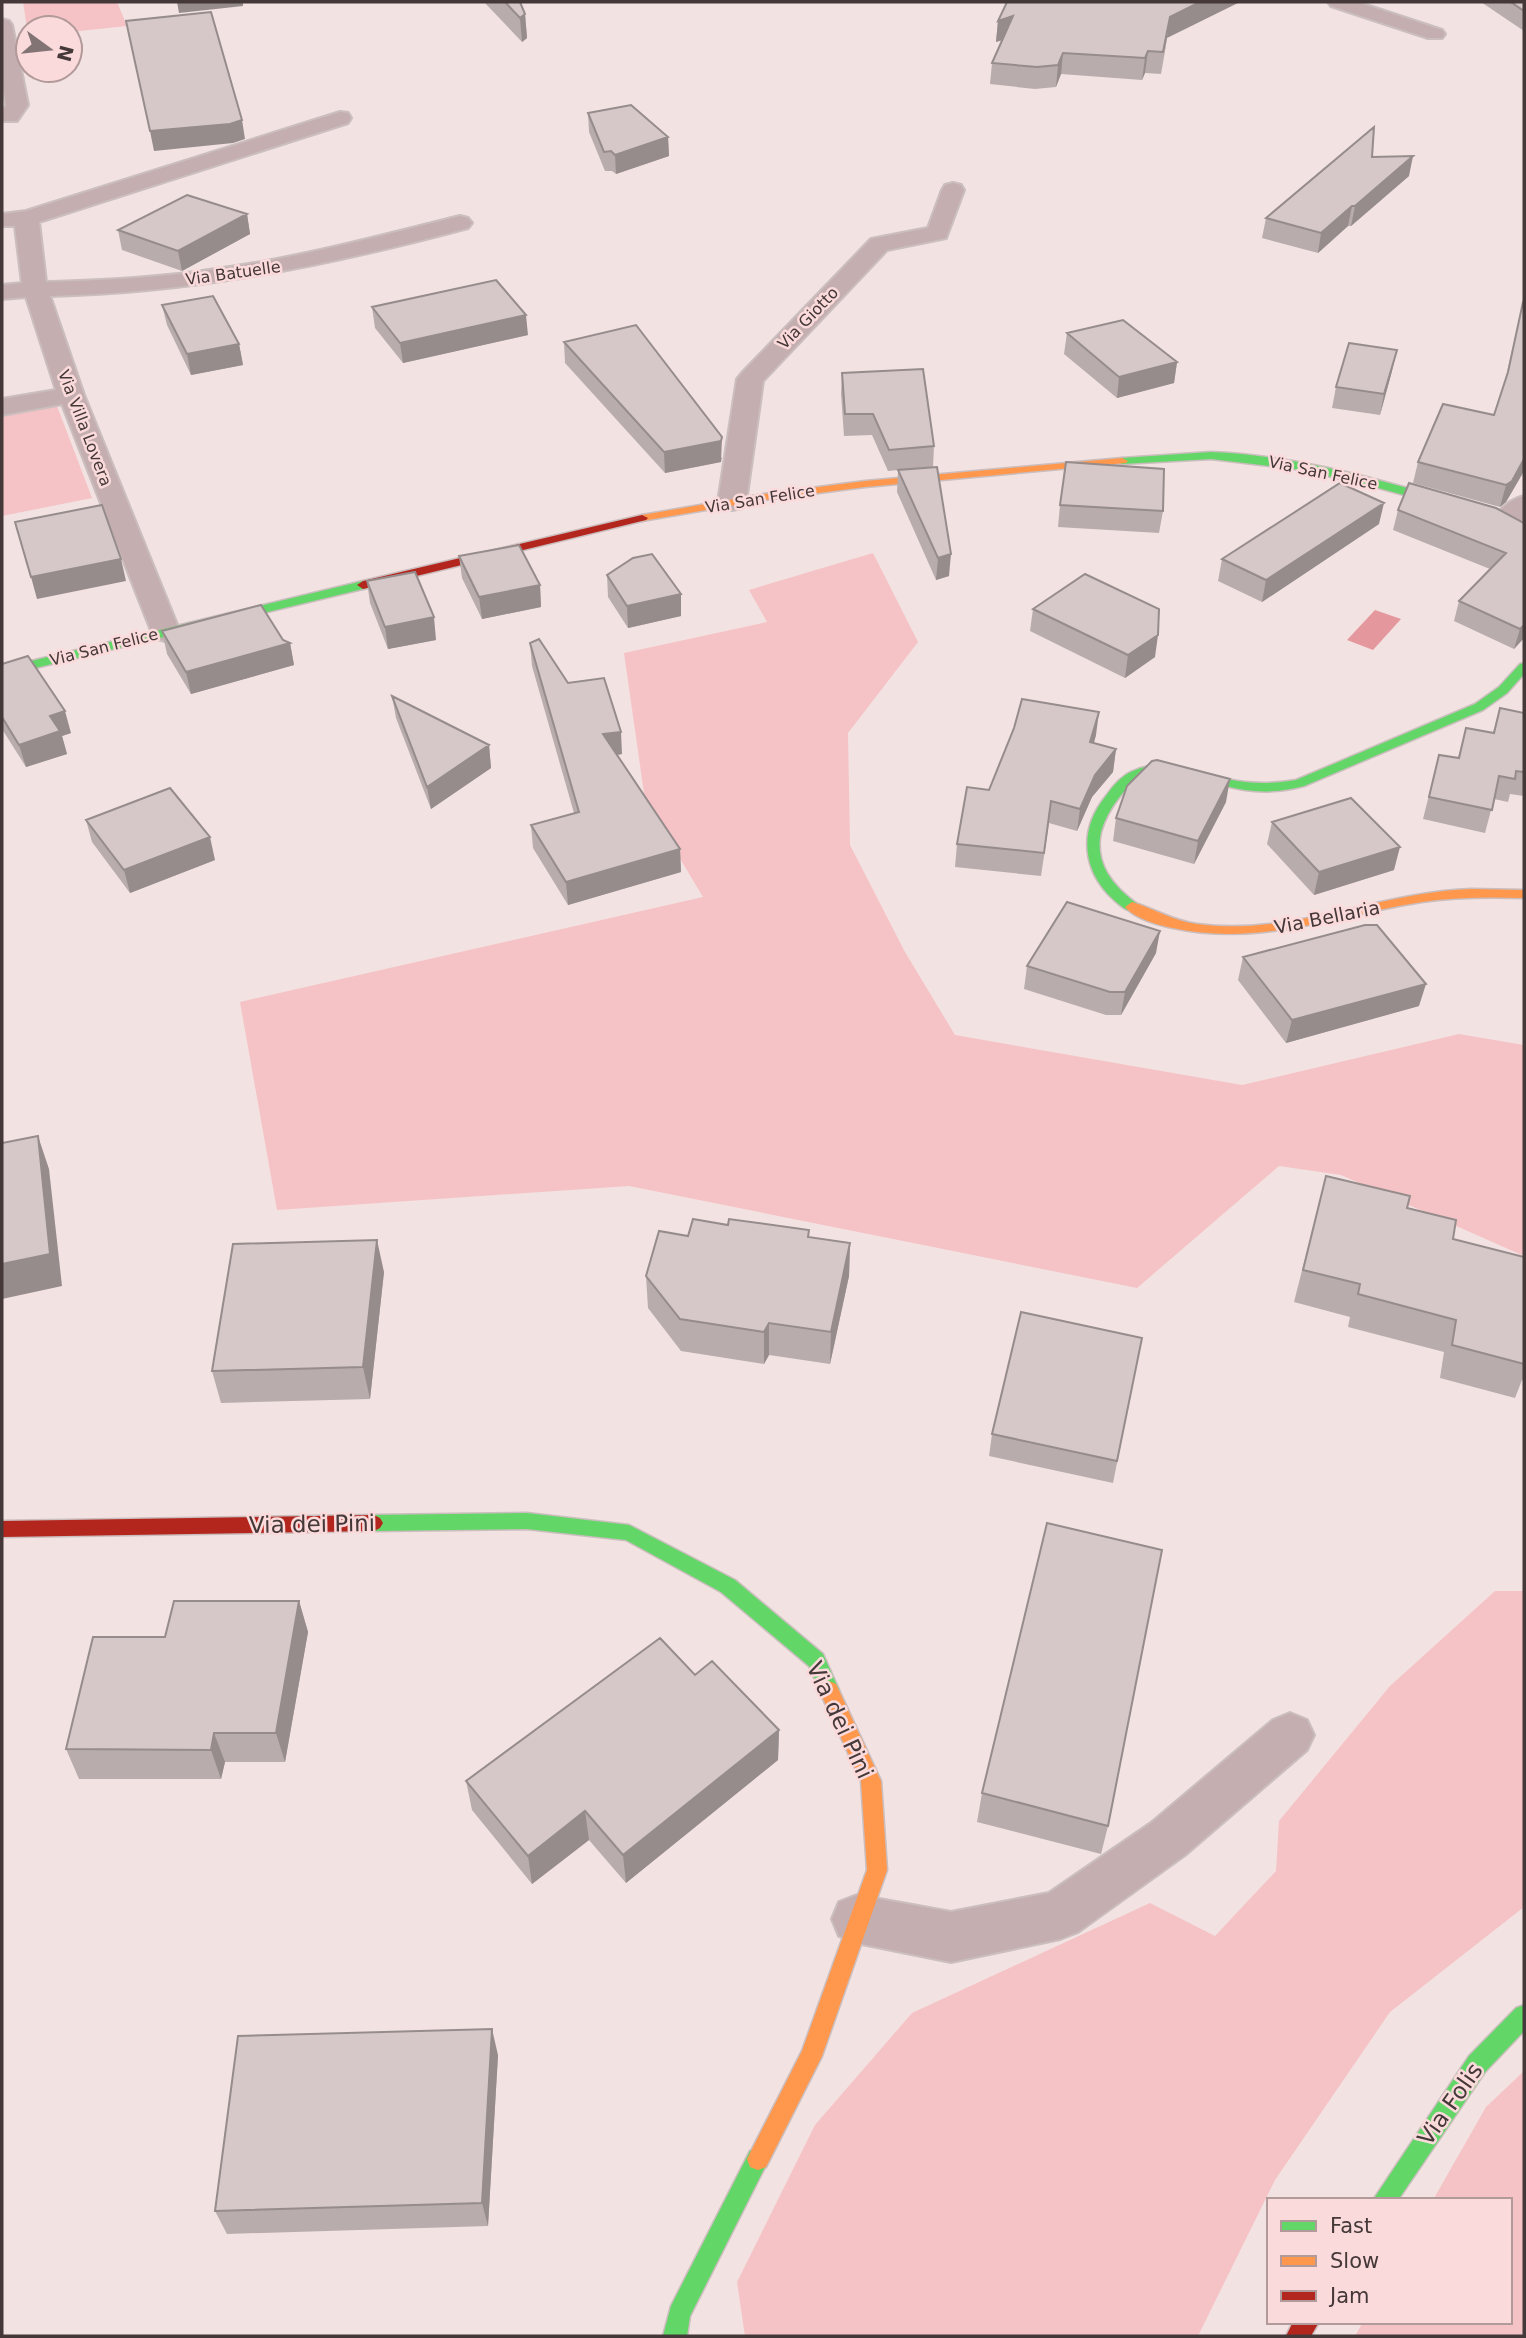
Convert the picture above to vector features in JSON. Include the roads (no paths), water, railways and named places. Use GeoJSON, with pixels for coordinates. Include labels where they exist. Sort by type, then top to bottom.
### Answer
{"type":"FeatureCollection","features":[{"type":"Feature","properties":{"kind":"street"},"geometry":{"type":"LineString","coordinates":[[1338,2],[1435,34]]}},
{"type":"Feature","properties":{"kind":"street"},"geometry":{"type":"LineString","coordinates":[[2,25],[18,105],[9,116]]}},
{"type":"Feature","properties":{"kind":"street","name":"Via Villa Lovera"},"geometry":{"type":"LineString","coordinates":[[15,219],[340,118]]}},
{"type":"Feature","properties":{"kind":"street","name":"Via Giotto"},"geometry":{"type":"LineString","coordinates":[[733,502],[750,379],[879,244],[938,233],[953,190]]}},
{"type":"Feature","properties":{"kind":"street","name":"Via Villa Lovera"},"geometry":{"type":"LineString","coordinates":[[15,219],[26,228],[35,288],[71,395],[165,632]]}},
{"type":"Feature","properties":{"kind":"street","name":"Via Batuelle"},"geometry":{"type":"LineString","coordinates":[[2,292],[35,288],[66,290],[136,286],[267,270],[359,250],[460,223]]}},
{"type":"Feature","properties":{"kind":"street"},"geometry":{"type":"LineString","coordinates":[[2,407],[71,395]]}},
{"type":"Feature","properties":{"kind":"street","name":"Via San Felice"},"geometry":{"type":"LineString","coordinates":[[2,672],[627,521],[733,502],[865,484],[1164,457],[1221,456],[1275,462],[1362,480],[1518,518]]}},
{"type":"Feature","properties":{"kind":"street","name":"Via Bellaria"},"geometry":{"type":"LineString","coordinates":[[1519,681],[1495,697],[1451,719],[1353,758],[1305,781],[1258,788],[1170,769],[1144,770],[1129,778],[1112,795],[1101,813],[1091,842],[1095,868],[1116,896],[1144,915],[1190,929],[1287,928],[1432,896],[1455,893],[1524,894]]}},
{"type":"Feature","properties":{"kind":"street","name":"Via dei Pini"},"geometry":{"type":"LineString","coordinates":[[2,1528],[527,1521],[629,1533],[728,1586],[816,1660],[871,1781],[877,1870],[857,1919],[811,2056],[679,2315],[675,2336]]}},
{"type":"Feature","properties":{"kind":"street"},"geometry":{"type":"LineString","coordinates":[[857,1919],[951,1937],[1060,1915],[1168,1839],[1290,1735]]}},
{"type":"Feature","properties":{"kind":"street","name":"Via Folis"},"geometry":{"type":"LineString","coordinates":[[1385,2198],[1477,2064],[1524,2016]]}}]}
